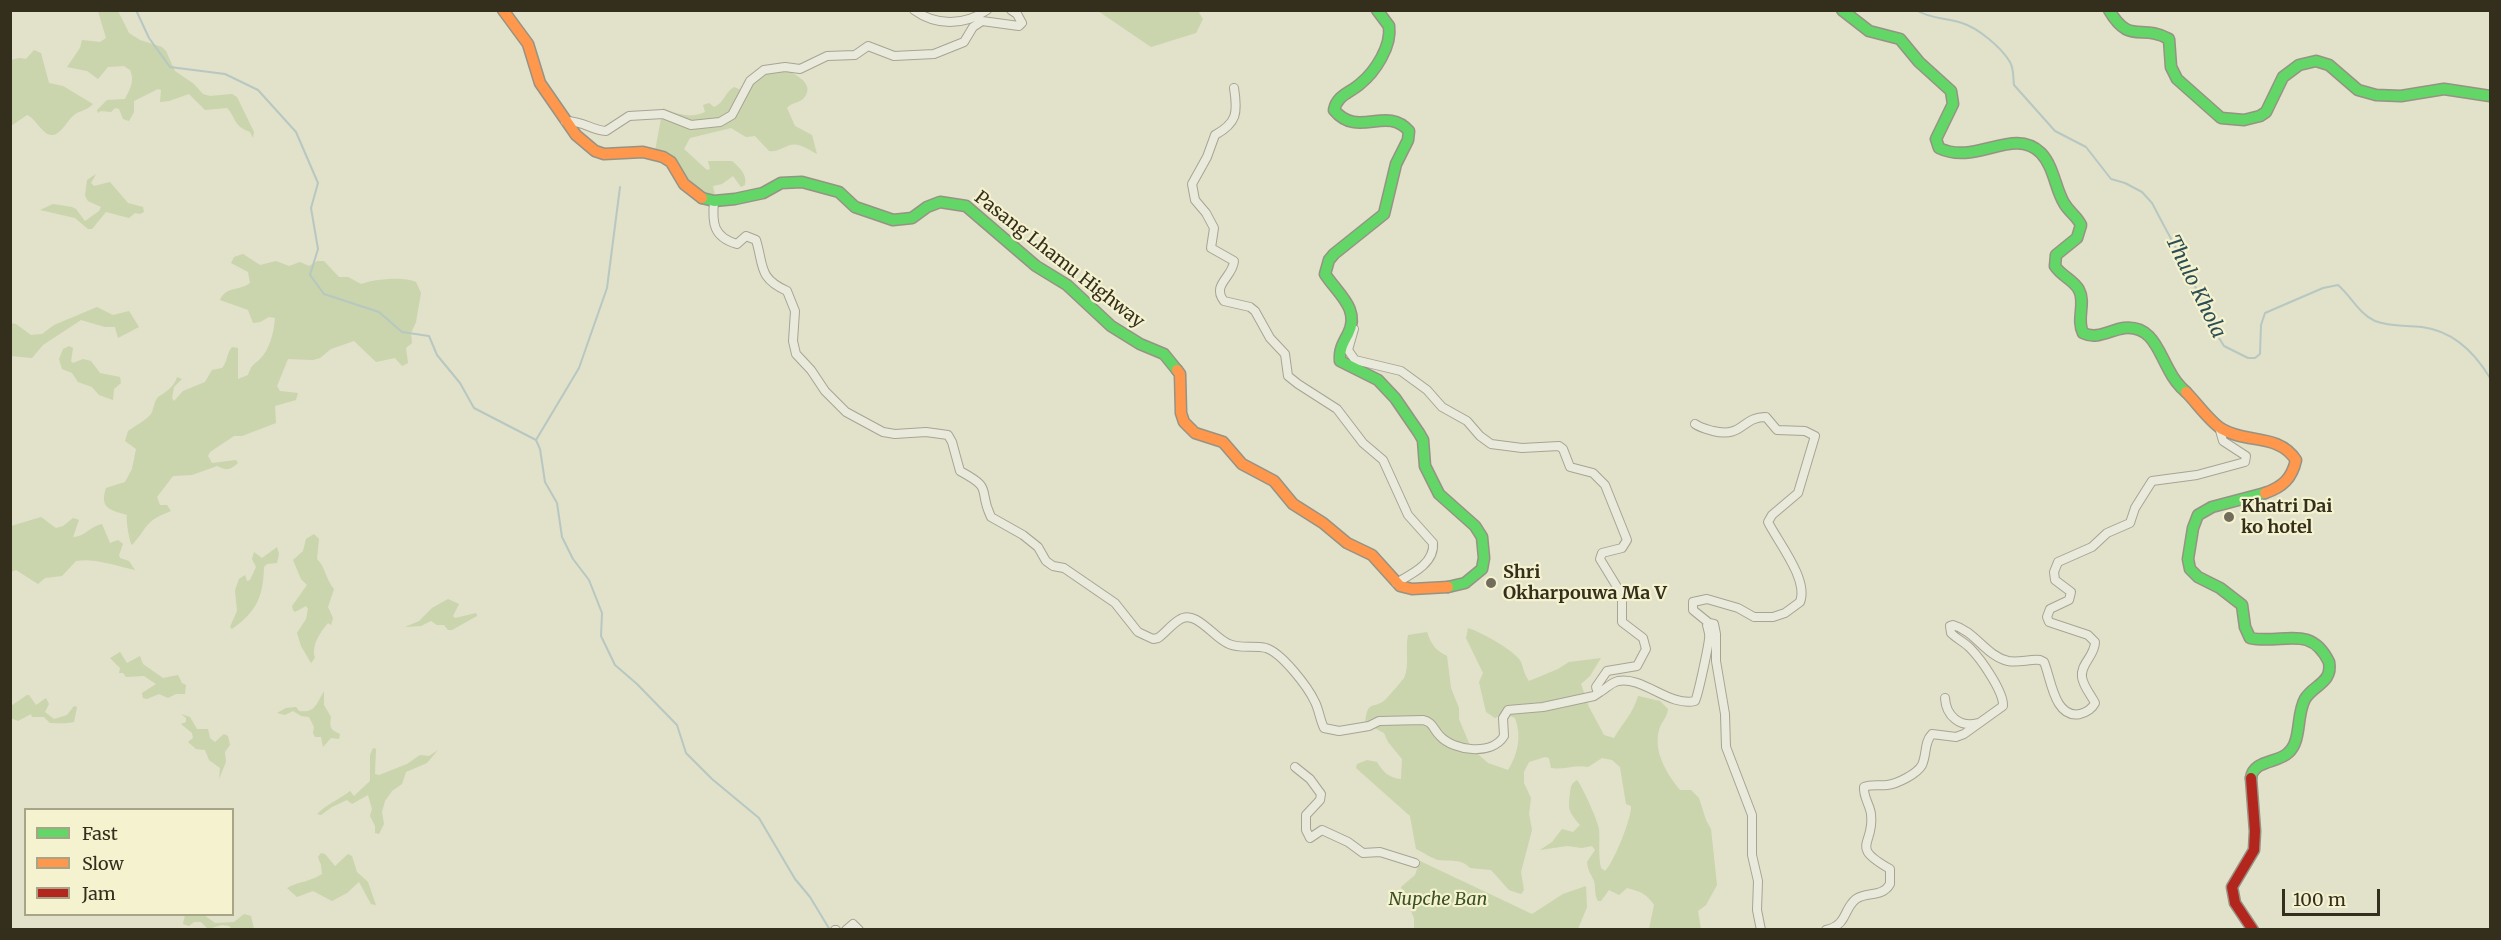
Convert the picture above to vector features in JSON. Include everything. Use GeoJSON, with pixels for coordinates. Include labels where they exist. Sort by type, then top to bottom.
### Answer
{"type":"FeatureCollection","features":[{"type":"Feature","properties":{"kind":"main road"},"geometry":{"type":"LineString","coordinates":[[503,10],[528,44],[540,83],[564,121],[576,135],[595,151],[604,154],[643,152],[663,157],[671,162],[684,184],[703,199],[714,201]]}},
{"type":"Feature","properties":{"kind":"main road"},"geometry":{"type":"LineString","coordinates":[[1377,10],[1387,20],[1390,28],[1387,43],[1366,78],[1338,99],[1334,110],[1341,118],[1354,125],[1395,120],[1407,127],[1409,136],[1396,164],[1384,214],[1334,254],[1326,267],[1325,274],[1341,294],[1352,315],[1352,324],[1339,350],[1340,361],[1360,373],[1375,378],[1419,432],[1423,440],[1425,466],[1439,494],[1475,526],[1482,537],[1484,558],[1482,569],[1465,583],[1418,590],[1407,589],[1396,583]]}},
{"type":"Feature","properties":{"kind":"main road"},"geometry":{"type":"LineString","coordinates":[[1842,10],[1869,31],[1900,39],[1919,62],[1951,92],[1953,104],[1936,139],[1939,148],[1955,155],[1983,151],[2013,142],[2027,145],[2048,162],[2064,204],[2080,224],[2081,230],[2076,241],[2056,255],[2055,266],[2062,276],[2078,286],[2082,295],[2081,330],[2087,336],[2127,326],[2146,333],[2159,349],[2179,386],[2218,427],[2237,437],[2268,440],[2286,446],[2294,454],[2296,466],[2290,479],[2266,493],[2201,512],[2193,528],[2188,558],[2189,568],[2194,574],[2223,590],[2242,605],[2245,627],[2250,638],[2259,640],[2297,636],[2311,641],[2329,660],[2330,667],[2325,682],[2304,702],[2297,735],[2288,754],[2257,767],[2252,772],[2254,849],[2248,862],[2233,881],[2231,892],[2253,930]]}},
{"type":"Feature","properties":{"kind":"main road"},"geometry":{"type":"LineString","coordinates":[[2109,10],[2115,24],[2123,31],[2158,33],[2169,39],[2171,67],[2177,79],[2221,118],[2244,120],[2260,116],[2266,112],[2283,77],[2299,65],[2316,62],[2329,65],[2358,90],[2376,94],[2401,96],[2444,89],[2490,96]]}},
{"type":"Feature","properties":{"kind":"main road","name":"Pasang Lhamu Highway"},"geometry":{"type":"LineString","coordinates":[[714,201],[763,192],[781,183],[802,182],[839,192],[855,207],[893,220],[912,218],[927,207],[940,202],[966,206],[1036,266],[1067,285],[1111,326],[1140,344],[1164,354],[1173,363],[1180,374],[1181,413],[1188,428],[1195,433],[1223,442],[1242,464],[1274,481],[1293,504],[1323,523],[1347,543],[1372,555],[1396,583]]}},
{"type":"Feature","properties":{"kind":"street"},"geometry":{"type":"LineString","coordinates":[[914,10],[923,16],[951,23],[972,18],[987,10]]}},
{"type":"Feature","properties":{"kind":"street"},"geometry":{"type":"LineString","coordinates":[[564,121],[578,121],[594,129],[606,131],[629,116],[663,114],[691,125],[720,122],[732,115],[750,81],[764,70],[785,67],[800,69],[826,56],[855,55],[868,46],[894,56],[934,54],[964,42],[973,27],[982,21],[1019,26],[1022,22],[1011,10]]}},
{"type":"Feature","properties":{"kind":"street"},"geometry":{"type":"LineString","coordinates":[[1234,88],[1233,121],[1225,131],[1215,135],[1207,157],[1192,184],[1195,200],[1206,213],[1214,228],[1211,248],[1234,261],[1232,271],[1220,286],[1220,295],[1224,301],[1250,307],[1255,311],[1270,338],[1285,354],[1287,372],[1292,380],[1337,409],[1368,447],[1383,460],[1408,515],[1433,543],[1433,553],[1429,560],[1421,568],[1396,583]]}},
{"type":"Feature","properties":{"kind":"street"},"geometry":{"type":"LineString","coordinates":[[714,201],[712,222],[716,231],[737,244],[746,236],[756,240],[762,269],[769,281],[787,291],[795,311],[793,341],[796,354],[846,412],[883,432],[895,434],[926,432],[948,435],[952,441],[960,471],[983,485],[991,517],[1023,535],[1038,547],[1046,561],[1053,566],[1064,568],[1115,603],[1138,632],[1146,636],[1158,638],[1180,619],[1187,617],[1196,620],[1230,645],[1253,645],[1269,649],[1296,672],[1315,701],[1324,728],[1339,731],[1369,726],[1379,721],[1423,720],[1429,721],[1444,739],[1467,748],[1480,749],[1499,743],[1504,736],[1503,718],[1508,710],[1543,707],[1594,696],[1616,681],[1626,681],[1682,702],[1695,701],[1699,693],[1701,671],[1709,639],[1709,623]]}},
{"type":"Feature","properties":{"kind":"street"},"geometry":{"type":"LineString","coordinates":[[1352,324],[1354,335],[1348,350],[1355,360],[1401,371],[1426,390],[1442,407],[1467,422],[1491,444],[1522,448],[1559,446],[1563,448],[1570,467],[1593,473],[1605,485],[1627,540],[1622,548],[1602,553],[1600,559],[1622,595],[1622,622],[1643,638],[1646,649],[1637,666],[1607,671],[1596,687],[1596,690],[1600,692]]}},
{"type":"Feature","properties":{"kind":"street"},"geometry":{"type":"LineString","coordinates":[[1695,424],[1700,428],[1725,434],[1736,432],[1755,418],[1766,417],[1777,430],[1805,431],[1815,436],[1798,494],[1772,515],[1768,522],[1797,573],[1802,589],[1800,602],[1785,614],[1773,617],[1754,617],[1738,608],[1707,599],[1693,602],[1692,610],[1709,623],[1714,624],[1716,629],[1716,661],[1723,694],[1726,747],[1752,815],[1752,855],[1758,881],[1757,910],[1761,930]]}},
{"type":"Feature","properties":{"kind":"street"},"geometry":{"type":"LineString","coordinates":[[1826,930],[1839,925],[1854,900],[1865,895],[1881,893],[1890,884],[1890,869],[1871,858],[1866,852],[1866,840],[1872,824],[1863,793],[1864,787],[1869,784],[1895,783],[1901,778],[1913,775],[1923,763],[1927,741],[1932,734],[1956,737],[1970,732],[2002,709],[2002,695],[1984,664],[1968,646],[1951,633],[1950,626],[1962,628],[2001,659],[2014,662],[2040,660],[2044,662],[2050,684],[2063,709],[2068,714],[2088,711],[2095,703],[2082,678],[2083,668],[2093,652],[2095,642],[2088,635],[2049,622],[2047,617],[2050,609],[2069,600],[2071,592],[2055,580],[2056,565],[2092,546],[2107,533],[2130,523],[2135,508],[2152,481],[2197,475],[2245,462],[2246,456],[2223,441],[2218,427]]}},
{"type":"Feature","properties":{"kind":"street"},"geometry":{"type":"LineString","coordinates":[[1945,698],[1946,709],[1954,719],[1966,725],[1980,723]]}},
{"type":"Feature","properties":{"kind":"street"},"geometry":{"type":"LineString","coordinates":[[1295,767],[1310,779],[1321,794],[1320,800],[1306,815],[1306,830],[1310,838],[1322,830],[1348,842],[1363,853],[1380,852],[1414,862]]}},
{"type":"Feature","properties":{"kind":"street"},"geometry":{"type":"LineString","coordinates":[[846,930],[853,924],[859,930]]}},
{"type":"Feature","properties":{"kind":"green space"},"geometry":{"type":"Polygon","coordinates":[[[98,11],[118,11],[129,33],[140,40],[162,47],[175,71],[194,84],[203,94],[210,96],[232,94],[237,97],[254,132],[253,138],[250,132],[238,124],[227,108],[205,110],[189,94],[160,102],[161,90],[158,89],[134,101],[134,112],[129,121],[123,119],[119,109],[98,113],[97,110],[107,100],[125,99],[132,78],[130,70],[124,66],[108,67],[98,79],[87,71],[67,67],[80,48],[82,40],[100,42],[106,38],[98,11]]]}},
{"type":"Feature","properties":{"kind":"green space"},"geometry":{"type":"Polygon","coordinates":[[[1098,11],[1198,11],[1203,19],[1196,33],[1151,47],[1098,11]]]}},
{"type":"Feature","properties":{"kind":"green space"},"geometry":{"type":"Polygon","coordinates":[[[34,50],[41,53],[49,83],[63,86],[93,104],[75,114],[55,134],[46,133],[27,115],[11,126],[11,60],[26,59],[34,50]]]}},
{"type":"Feature","properties":{"kind":"green space"},"geometry":{"type":"Polygon","coordinates":[[[780,69],[796,75],[807,87],[804,98],[787,108],[795,126],[812,135],[817,154],[794,144],[769,151],[755,136],[746,137],[731,128],[690,138],[684,149],[707,170],[710,169],[708,161],[732,161],[744,174],[745,185],[741,187],[733,176],[722,184],[713,186],[715,195],[703,194],[655,151],[663,108],[684,115],[700,114],[705,112],[703,105],[709,103],[714,107],[734,87],[746,92],[761,75],[780,69]]]}},
{"type":"Feature","properties":{"kind":"green space"},"geometry":{"type":"Polygon","coordinates":[[[96,174],[91,183],[94,186],[110,182],[128,203],[143,207],[144,212],[135,213],[129,218],[106,212],[92,229],[88,229],[75,218],[40,210],[53,204],[72,207],[85,221],[101,207],[88,201],[85,196],[87,180],[96,174]]]}},
{"type":"Feature","properties":{"kind":"green space"},"geometry":{"type":"Polygon","coordinates":[[[243,254],[260,265],[276,261],[289,266],[300,262],[309,266],[317,261],[324,261],[339,277],[348,277],[361,284],[388,279],[416,282],[421,293],[416,322],[411,333],[412,343],[406,348],[408,363],[402,366],[395,358],[376,362],[354,341],[331,349],[320,358],[313,360],[288,359],[277,386],[280,391],[298,393],[296,400],[275,406],[276,423],[242,436],[234,436],[210,452],[208,456],[212,463],[236,460],[238,463],[233,467],[226,469],[217,466],[192,475],[173,476],[157,497],[160,505],[167,505],[171,511],[151,521],[132,545],[127,515],[108,508],[104,500],[106,488],[125,482],[132,469],[136,449],[125,441],[128,431],[151,414],[158,397],[172,386],[177,377],[182,379],[174,387],[172,398],[174,401],[183,391],[205,382],[212,370],[222,368],[232,347],[238,348],[238,379],[248,375],[252,366],[263,356],[271,340],[275,318],[269,317],[253,323],[248,310],[220,300],[229,291],[250,283],[248,272],[231,263],[234,257],[243,254]]]}},
{"type":"Feature","properties":{"kind":"green space"},"geometry":{"type":"Polygon","coordinates":[[[97,307],[113,315],[129,311],[139,327],[118,338],[115,327],[105,327],[81,320],[43,345],[32,358],[11,356],[11,323],[31,335],[42,334],[54,325],[97,307]]]}},
{"type":"Feature","properties":{"kind":"green space"},"geometry":{"type":"Polygon","coordinates":[[[69,346],[73,348],[71,361],[73,363],[83,359],[91,361],[100,373],[120,377],[121,383],[114,389],[113,400],[99,395],[92,387],[78,382],[72,373],[62,369],[59,359],[63,349],[69,346]]]}},
{"type":"Feature","properties":{"kind":"green space"},"geometry":{"type":"Polygon","coordinates":[[[41,517],[56,528],[63,526],[73,518],[79,520],[73,537],[102,524],[110,543],[118,540],[123,544],[120,558],[129,561],[135,570],[98,561],[76,561],[62,576],[45,578],[38,584],[16,570],[11,572],[11,526],[41,517]]]}},
{"type":"Feature","properties":{"kind":"green space"},"geometry":{"type":"Polygon","coordinates":[[[314,534],[319,539],[317,559],[334,589],[328,607],[333,618],[331,625],[328,623],[317,639],[314,648],[315,658],[311,663],[301,646],[297,633],[306,619],[308,609],[306,606],[295,612],[292,606],[307,585],[301,579],[293,560],[303,551],[306,539],[314,534]]]}},
{"type":"Feature","properties":{"kind":"green space"},"geometry":{"type":"Polygon","coordinates":[[[277,547],[279,554],[277,563],[267,564],[264,567],[262,587],[257,602],[247,616],[232,629],[230,627],[237,611],[235,590],[239,579],[245,575],[247,581],[250,580],[256,567],[252,559],[254,552],[262,558],[277,547]]]}},
{"type":"Feature","properties":{"kind":"green space"},"geometry":{"type":"Polygon","coordinates":[[[448,599],[459,604],[453,616],[455,618],[476,613],[477,616],[452,630],[431,621],[421,626],[405,627],[419,621],[432,608],[448,599]]]}},
{"type":"Feature","properties":{"kind":"green space"},"geometry":{"type":"Polygon","coordinates":[[[1468,628],[1495,641],[1515,655],[1521,661],[1529,681],[1569,662],[1601,658],[1590,676],[1581,684],[1589,707],[1604,735],[1614,738],[1631,713],[1638,696],[1660,701],[1668,709],[1658,738],[1662,762],[1680,790],[1691,790],[1699,798],[1711,829],[1717,885],[1706,905],[1698,911],[1701,929],[1649,929],[1654,905],[1646,896],[1632,889],[1627,888],[1619,895],[1609,890],[1601,901],[1598,901],[1587,862],[1595,850],[1592,846],[1582,848],[1567,846],[1540,850],[1552,842],[1562,829],[1573,832],[1580,825],[1569,806],[1571,787],[1577,780],[1598,825],[1601,868],[1605,871],[1617,851],[1631,806],[1626,804],[1620,767],[1612,760],[1602,758],[1588,767],[1556,768],[1551,768],[1549,758],[1545,757],[1529,762],[1524,772],[1524,783],[1531,798],[1529,814],[1532,830],[1521,872],[1524,890],[1521,894],[1509,890],[1491,870],[1470,868],[1459,862],[1438,860],[1416,849],[1410,816],[1356,768],[1357,764],[1367,760],[1377,762],[1387,774],[1401,779],[1402,759],[1388,742],[1384,733],[1365,723],[1366,716],[1371,706],[1385,700],[1404,678],[1407,668],[1408,635],[1427,632],[1434,646],[1447,656],[1451,688],[1459,708],[1459,719],[1471,748],[1488,763],[1508,770],[1518,745],[1517,725],[1515,718],[1505,714],[1495,718],[1486,712],[1479,682],[1483,673],[1466,638],[1468,628]]]}},
{"type":"Feature","properties":{"kind":"green space"},"geometry":{"type":"Polygon","coordinates":[[[120,652],[127,663],[140,656],[143,664],[163,678],[178,675],[182,683],[186,685],[185,694],[176,694],[168,698],[159,694],[147,699],[143,698],[142,693],[156,684],[144,676],[126,677],[123,673],[119,673],[120,668],[110,658],[120,652]]]}},
{"type":"Feature","properties":{"kind":"green space"},"geometry":{"type":"Polygon","coordinates":[[[324,691],[324,705],[331,717],[331,726],[340,734],[339,739],[331,738],[323,747],[321,737],[315,737],[313,733],[314,727],[309,717],[301,716],[293,711],[285,715],[277,713],[286,708],[296,707],[299,711],[309,711],[315,707],[324,691]]]}},
{"type":"Feature","properties":{"kind":"green space"},"geometry":{"type":"Polygon","coordinates":[[[27,695],[36,705],[46,698],[49,704],[45,712],[54,719],[67,715],[74,706],[77,707],[74,722],[50,723],[44,717],[32,717],[31,714],[18,721],[11,718],[11,706],[27,695]]]}},
{"type":"Feature","properties":{"kind":"green space"},"geometry":{"type":"Polygon","coordinates":[[[181,714],[190,717],[197,729],[208,729],[210,738],[215,742],[224,734],[228,736],[230,745],[225,752],[226,762],[219,779],[220,768],[209,760],[205,750],[196,749],[188,742],[193,738],[192,733],[181,724],[186,722],[186,718],[181,714]]]}},
{"type":"Feature","properties":{"kind":"green space"},"geometry":{"type":"Polygon","coordinates":[[[373,748],[376,749],[375,774],[379,775],[407,764],[420,755],[429,756],[438,750],[427,763],[406,772],[402,784],[392,791],[385,801],[382,812],[384,824],[379,834],[375,833],[375,826],[370,816],[372,809],[368,795],[352,804],[347,800],[321,815],[317,814],[350,791],[354,796],[370,781],[370,755],[373,748]]]}},
{"type":"Feature","properties":{"kind":"green space"},"geometry":{"type":"Polygon","coordinates":[[[321,853],[325,854],[335,866],[348,854],[352,856],[357,872],[368,882],[376,905],[371,904],[359,882],[347,893],[332,901],[313,891],[297,897],[287,888],[322,874],[318,857],[321,853]]]}},
{"type":"Feature","properties":{"kind":"green space","name":"Nupche Ban"},"geometry":{"type":"Polygon","coordinates":[[[1420,861],[1532,914],[1563,894],[1586,886],[1587,907],[1578,929],[1414,929],[1414,918],[1401,887],[1415,875],[1420,861]]]}},
{"type":"Feature","properties":{"kind":"green space"},"geometry":{"type":"Polygon","coordinates":[[[244,914],[251,916],[254,929],[232,929],[222,925],[208,929],[201,922],[194,922],[189,926],[183,924],[185,916],[205,916],[215,923],[234,922],[244,914]]]}},
{"type":"Feature","properties":{"kind":"waterway"},"geometry":{"type":"LineString","coordinates":[[136,10],[149,38],[170,67],[225,74],[258,90],[296,132],[318,183],[311,208],[318,249],[310,275],[324,294],[379,312],[402,332],[429,336],[437,355],[460,383],[474,408],[536,440],[540,449],[545,482],[557,503],[562,537],[573,559],[589,580],[602,613],[601,636],[615,665],[677,725],[686,753],[712,779],[759,818],[795,879],[810,897],[830,930]]}},
{"type":"Feature","properties":{"kind":"waterway","name":"Thulo Khola"},"geometry":{"type":"LineString","coordinates":[[1916,10],[1927,15],[1962,23],[1989,39],[2010,62],[2014,85],[2055,131],[2086,147],[2111,179],[2142,192],[2152,203],[2190,274],[2211,325],[2224,346],[2248,358],[2255,358],[2260,354],[2261,325],[2265,313],[2323,288],[2338,285],[2364,314],[2375,321],[2433,329],[2453,338],[2470,352],[2490,378]]}},
{"type":"Feature","properties":{"kind":"waterway"},"geometry":{"type":"LineString","coordinates":[[536,440],[579,368],[607,288],[620,187]]}},
{"type":"Feature","properties":{"kind":"traffic: fast"},"geometry":{"type":"LineString","coordinates":[[1377,10],[1389,26],[1385,50],[1371,73],[1341,98],[1334,110],[1343,118],[1353,122],[1391,121],[1400,124],[1409,131],[1408,140],[1396,164],[1384,214],[1334,254],[1329,260],[1325,274],[1346,302],[1352,317],[1341,350],[1340,361],[1378,380],[1395,398],[1423,440],[1425,466],[1439,494],[1475,526],[1482,537],[1484,558],[1482,569],[1465,583],[1448,587]]}},
{"type":"Feature","properties":{"kind":"traffic: fast"},"geometry":{"type":"LineString","coordinates":[[1842,10],[1869,31],[1900,39],[1919,62],[1951,91],[1953,104],[1936,139],[1939,148],[1967,153],[2018,143],[2030,146],[2041,153],[2049,165],[2064,203],[2081,225],[2077,238],[2056,255],[2055,266],[2079,290],[2082,300],[2080,322],[2083,333],[2098,335],[2124,328],[2134,328],[2148,335],[2172,376],[2186,392]]}},
{"type":"Feature","properties":{"kind":"traffic: fast"},"geometry":{"type":"LineString","coordinates":[[2109,10],[2116,21],[2130,31],[2151,33],[2169,39],[2171,67],[2177,79],[2221,118],[2244,120],[2260,116],[2266,112],[2283,77],[2299,65],[2316,61],[2329,65],[2358,90],[2376,95],[2401,96],[2444,89],[2490,96]]}},
{"type":"Feature","properties":{"kind":"traffic: fast"},"geometry":{"type":"LineString","coordinates":[[702,198],[714,201],[735,199],[763,193],[781,183],[802,182],[839,192],[855,207],[893,220],[912,218],[927,207],[940,202],[966,206],[1036,266],[1067,285],[1111,326],[1140,344],[1164,354],[1177,370]]}},
{"type":"Feature","properties":{"kind":"traffic: fast"},"geometry":{"type":"LineString","coordinates":[[2251,778],[2256,768],[2284,756],[2292,748],[2297,735],[2302,705],[2308,694],[2328,675],[2329,662],[2321,650],[2304,639],[2250,638],[2245,627],[2242,605],[2220,588],[2198,577],[2190,569],[2188,559],[2193,528],[2198,515],[2212,507],[2265,493]]}},
{"type":"Feature","properties":{"kind":"traffic: slow"},"geometry":{"type":"LineString","coordinates":[[503,10],[528,44],[540,83],[576,135],[595,151],[604,154],[643,152],[663,157],[671,162],[684,184],[702,198]]}},
{"type":"Feature","properties":{"kind":"traffic: slow"},"geometry":{"type":"LineString","coordinates":[[1177,370],[1180,374],[1181,413],[1184,422],[1195,433],[1223,442],[1242,464],[1274,481],[1293,504],[1323,523],[1347,543],[1372,555],[1400,586],[1412,589],[1448,587]]}},
{"type":"Feature","properties":{"kind":"traffic: slow"},"geometry":{"type":"LineString","coordinates":[[2186,392],[2222,429],[2232,434],[2271,442],[2289,452],[2296,460],[2286,481],[2265,493]]}},
{"type":"Feature","properties":{"kind":"traffic: jam"},"geometry":{"type":"LineString","coordinates":[[2251,778],[2254,850],[2232,887],[2235,903],[2253,930]]}},
{"type":"Feature","properties":{"kind":"place","name":"Khatri Dai ko hotel"},"geometry":{"type":"Point","coordinates":[2229,517]}},
{"type":"Feature","properties":{"kind":"place","name":"Shri Okharpouwa Ma V"},"geometry":{"type":"Point","coordinates":[1491,583]}}]}
